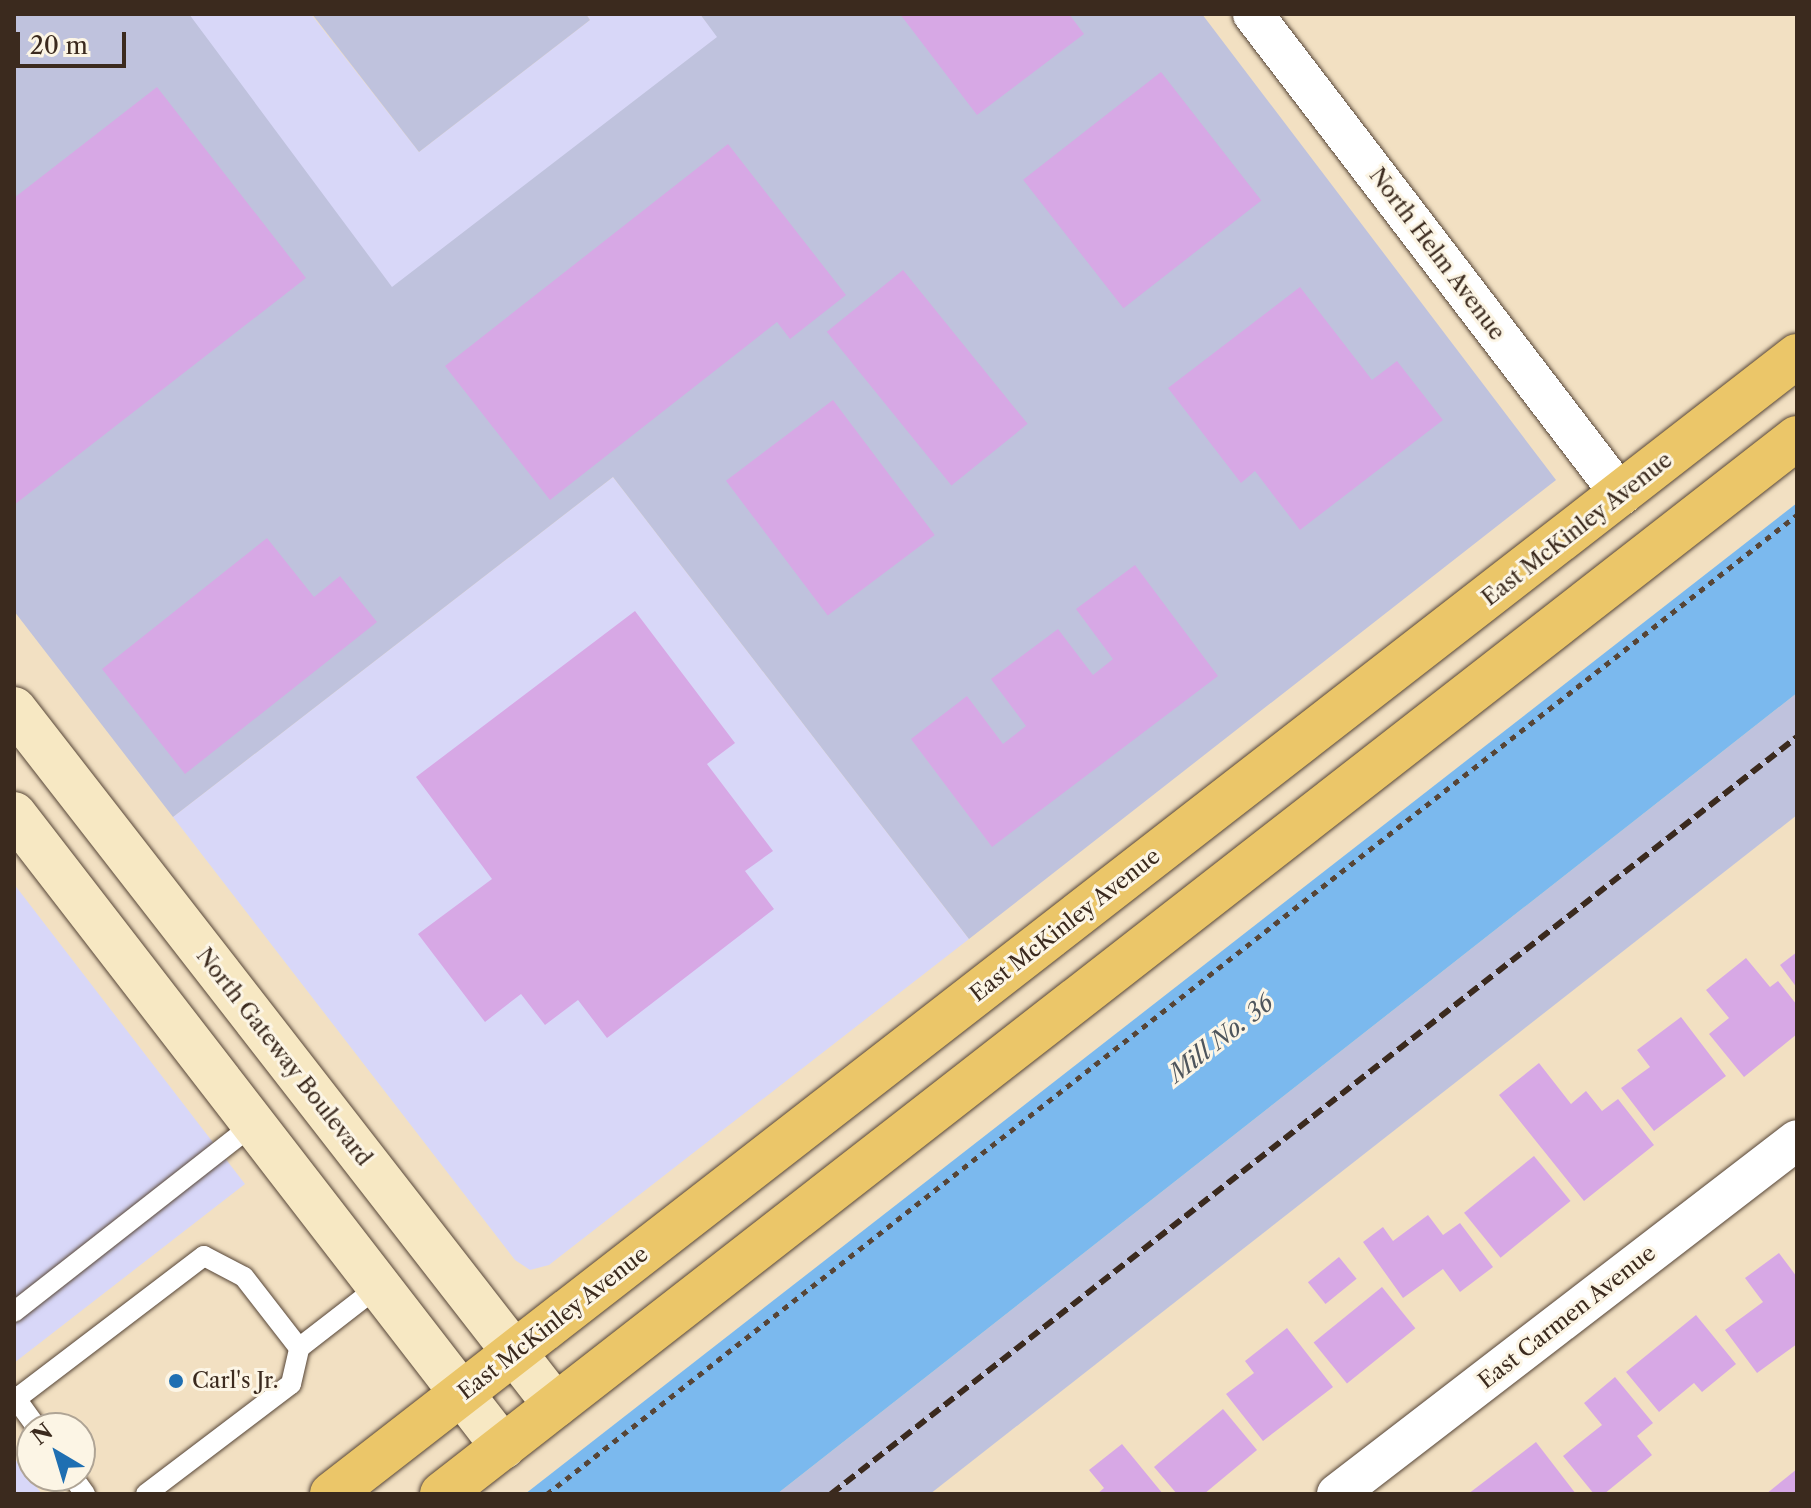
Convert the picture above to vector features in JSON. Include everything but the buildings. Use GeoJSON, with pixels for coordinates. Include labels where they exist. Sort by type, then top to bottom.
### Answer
{"type":"FeatureCollection","features":[{"type":"Feature","properties":{"kind":"main road","name":"East McKinley Avenue"},"geometry":{"type":"LineString","coordinates":[[332,1494],[1797,356]]}},
{"type":"Feature","properties":{"kind":"main road"},"geometry":{"type":"LineString","coordinates":[[442,1494],[1797,438]]}},
{"type":"Feature","properties":{"kind":"main road"},"geometry":{"type":"LineString","coordinates":[[1309,817],[1433,685],[1616,538],[1625,510],[1621,495]]}},
{"type":"Feature","properties":{"kind":"main road","name":"North Gateway Boulevard"},"geometry":{"type":"LineString","coordinates":[[14,709],[555,1405]]}},
{"type":"Feature","properties":{"kind":"main road"},"geometry":{"type":"LineString","coordinates":[[14,814],[503,1447]]}},
{"type":"Feature","properties":{"kind":"street","name":"North Helm Avenue"},"geometry":{"type":"LineString","coordinates":[[1253,14],[1621,495]]}},
{"type":"Feature","properties":{"kind":"street","name":"East Carmen Avenue"},"geometry":{"type":"LineString","coordinates":[[1337,1494],[1797,1140]]}},
{"type":"Feature","properties":{"kind":"lane"},"geometry":{"type":"LineString","coordinates":[[14,1312],[254,1124]]}},
{"type":"Feature","properties":{"kind":"lane"},"geometry":{"type":"LineString","coordinates":[[15,1397],[204,1256],[244,1277],[299,1348]]}},
{"type":"Feature","properties":{"kind":"lane"},"geometry":{"type":"LineString","coordinates":[[146,1494],[291,1384],[299,1348],[379,1286]]}},
{"type":"Feature","properties":{"kind":"path"},"geometry":{"type":"LineString","coordinates":[[547,1494],[1797,515]]}},
{"type":"Feature","properties":{"kind":"shaded area"},"geometry":{"type":"Polygon","coordinates":[[[14,14],[189,14],[392,287],[717,37],[700,14],[1202,14],[1556,480],[969,939],[613,477],[173,817],[14,611],[14,14]]]}},
{"type":"Feature","properties":{"kind":"shaded area"},"geometry":{"type":"Polygon","coordinates":[[[186,14],[311,14],[419,152],[590,20],[586,14],[700,14],[718,37],[392,288],[186,14]]]}},
{"type":"Feature","properties":{"kind":"shaded area"},"geometry":{"type":"Polygon","coordinates":[[[312,14],[586,14],[590,20],[419,152],[312,14]]]}},
{"type":"Feature","properties":{"kind":"shaded area"},"geometry":{"type":"Polygon","coordinates":[[[613,477],[969,939],[549,1265],[530,1270],[515,1260],[173,817],[613,477]]]}},
{"type":"Feature","properties":{"kind":"shaded area"},"geometry":{"type":"Polygon","coordinates":[[[1797,693],[1797,815],[930,1494],[777,1494],[1797,693]]]}},
{"type":"Feature","properties":{"kind":"shaded area"},"geometry":{"type":"Polygon","coordinates":[[[14,884],[245,1184],[14,1363],[14,884]]]}},
{"type":"Feature","properties":{"kind":"shaded area"},"geometry":{"type":"Polygon","coordinates":[[[14,1458],[16,1492],[42,1494],[14,1494],[14,1458]]]}},
{"type":"Feature","properties":{"kind":"water","name":"Mill No. 36"},"geometry":{"type":"Polygon","coordinates":[[[1797,503],[1797,693],[777,1494],[525,1494],[1797,503]]]}},
{"type":"Feature","properties":{"kind":"railway"},"geometry":{"type":"LineString","coordinates":[[831,1494],[1797,737]]}},
{"type":"Feature","properties":{"kind":"place","name":"Carl's Jr."},"geometry":{"type":"Point","coordinates":[176,1381]}}]}
